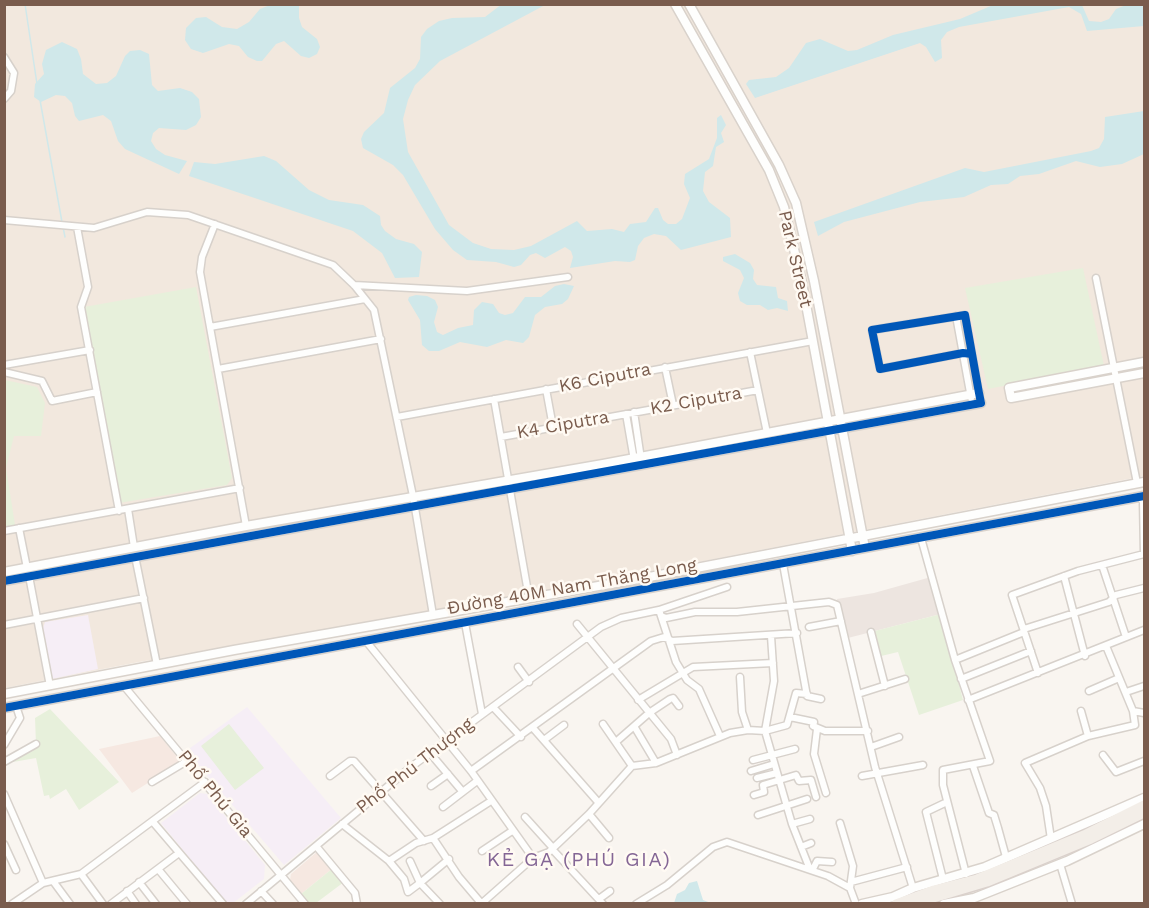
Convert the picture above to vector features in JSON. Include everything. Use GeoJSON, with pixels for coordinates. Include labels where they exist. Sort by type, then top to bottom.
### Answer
{"type":"FeatureCollection","features":[{"type":"Feature","properties":{"kind":"main road"},"geometry":{"type":"LineString","coordinates":[[1081,827],[1142,809]]}},
{"type":"Feature","properties":{"kind":"main road"},"geometry":{"type":"LineString","coordinates":[[896,903],[977,879],[1142,809]]}},
{"type":"Feature","properties":{"kind":"main road"},"geometry":{"type":"LineString","coordinates":[[914,896],[946,900],[1091,839],[1142,809]]}},
{"type":"Feature","properties":{"kind":"main road"},"geometry":{"type":"LineString","coordinates":[[914,896],[929,886],[966,874]]}},
{"type":"Feature","properties":{"kind":"street","name":"Park Street"},"geometry":{"type":"LineString","coordinates":[[675,4],[778,189],[790,229],[813,341],[852,551]]}},
{"type":"Feature","properties":{"kind":"street","name":"Park Street"},"geometry":{"type":"LineString","coordinates":[[689,4],[780,165],[796,203],[810,260],[865,548]]}},
{"type":"Feature","properties":{"kind":"street"},"geometry":{"type":"LineString","coordinates":[[695,42],[706,36]]}},
{"type":"Feature","properties":{"kind":"street"},"geometry":{"type":"LineString","coordinates":[[4,57],[12,65],[14,82],[4,99]]}},
{"type":"Feature","properties":{"kind":"street"},"geometry":{"type":"LineString","coordinates":[[4,220],[94,228],[147,212],[188,215],[333,264],[374,310],[414,501],[435,628]]}},
{"type":"Feature","properties":{"kind":"street"},"geometry":{"type":"LineString","coordinates":[[215,224],[202,257],[200,272],[247,531]]}},
{"type":"Feature","properties":{"kind":"street"},"geometry":{"type":"LineString","coordinates":[[77,227],[88,287],[81,307],[119,511]]}},
{"type":"Feature","properties":{"kind":"street"},"geometry":{"type":"LineString","coordinates":[[354,285],[467,291],[567,277]]}},
{"type":"Feature","properties":{"kind":"street"},"geometry":{"type":"LineString","coordinates":[[1038,673],[1012,595],[1064,576],[1144,554],[1141,483],[1116,378],[1096,278]]}},
{"type":"Feature","properties":{"kind":"street"},"geometry":{"type":"LineString","coordinates":[[210,327],[365,299]]}},
{"type":"Feature","properties":{"kind":"street"},"geometry":{"type":"LineString","coordinates":[[972,354],[963,353],[880,369],[873,330],[964,315],[972,354],[975,394]]}},
{"type":"Feature","properties":{"kind":"street"},"geometry":{"type":"LineString","coordinates":[[4,581],[28,572],[247,531],[977,404],[956,316]]}},
{"type":"Feature","properties":{"kind":"street"},"geometry":{"type":"LineString","coordinates":[[218,369],[381,339]]}},
{"type":"Feature","properties":{"kind":"street","name":"K6 Ciputra"},"geometry":{"type":"LineString","coordinates":[[397,417],[813,341]]}},
{"type":"Feature","properties":{"kind":"street"},"geometry":{"type":"LineString","coordinates":[[4,365],[90,350]]}},
{"type":"Feature","properties":{"kind":"street"},"geometry":{"type":"LineString","coordinates":[[750,352],[766,433]]}},
{"type":"Feature","properties":{"kind":"street"},"geometry":{"type":"LineString","coordinates":[[1144,362],[1009,388],[1011,398],[1144,373]]}},
{"type":"Feature","properties":{"kind":"street"},"geometry":{"type":"LineString","coordinates":[[665,367],[674,405]]}},
{"type":"Feature","properties":{"kind":"street"},"geometry":{"type":"LineString","coordinates":[[4,372],[42,381],[52,401],[97,392]]}},
{"type":"Feature","properties":{"kind":"street"},"geometry":{"type":"LineString","coordinates":[[822,390],[834,387]]}},
{"type":"Feature","properties":{"kind":"street"},"geometry":{"type":"LineString","coordinates":[[546,389],[553,427]]}},
{"type":"Feature","properties":{"kind":"street","name":"K2 Ciputra"},"geometry":{"type":"LineString","coordinates":[[626,414],[758,390]]}},
{"type":"Feature","properties":{"kind":"street"},"geometry":{"type":"LineString","coordinates":[[638,462],[840,418],[975,394]]}},
{"type":"Feature","properties":{"kind":"street"},"geometry":{"type":"LineString","coordinates":[[494,399],[529,598]]}},
{"type":"Feature","properties":{"kind":"street"},"geometry":{"type":"LineString","coordinates":[[634,412],[638,462]]}},
{"type":"Feature","properties":{"kind":"street"},"geometry":{"type":"LineString","coordinates":[[626,414],[638,462]]}},
{"type":"Feature","properties":{"kind":"street","name":"K4 Ciputra"},"geometry":{"type":"LineString","coordinates":[[501,437],[626,414]]}},
{"type":"Feature","properties":{"kind":"street","name":"Đường 40M Nam Thăng Long"},"geometry":{"type":"LineString","coordinates":[[4,694],[1141,483]]}},
{"type":"Feature","properties":{"kind":"street"},"geometry":{"type":"LineString","coordinates":[[4,531],[240,488]]}},
{"type":"Feature","properties":{"kind":"street","name":"Đường 40M Nam Thăng Long"},"geometry":{"type":"LineString","coordinates":[[4,708],[1142,497]]}},
{"type":"Feature","properties":{"kind":"street"},"geometry":{"type":"LineString","coordinates":[[128,509],[157,665]]}},
{"type":"Feature","properties":{"kind":"street"},"geometry":{"type":"LineString","coordinates":[[19,528],[50,686]]}},
{"type":"Feature","properties":{"kind":"street"},"geometry":{"type":"LineString","coordinates":[[921,538],[955,660],[990,761],[943,770],[947,802],[966,874]]}},
{"type":"Feature","properties":{"kind":"street"},"geometry":{"type":"LineString","coordinates":[[783,564],[807,694]]}},
{"type":"Feature","properties":{"kind":"street"},"geometry":{"type":"LineString","coordinates":[[1102,565],[1126,637]]}},
{"type":"Feature","properties":{"kind":"street"},"geometry":{"type":"LineString","coordinates":[[4,572],[28,572]]}},
{"type":"Feature","properties":{"kind":"street"},"geometry":{"type":"LineString","coordinates":[[1064,576],[1084,656]]}},
{"type":"Feature","properties":{"kind":"street"},"geometry":{"type":"LineString","coordinates":[[660,613],[727,587]]}},
{"type":"Feature","properties":{"kind":"street"},"geometry":{"type":"LineString","coordinates":[[955,660],[1024,631],[1112,599],[1116,595],[1144,588]]}},
{"type":"Feature","properties":{"kind":"street"},"geometry":{"type":"LineString","coordinates":[[4,625],[144,598]]}},
{"type":"Feature","properties":{"kind":"street"},"geometry":{"type":"LineString","coordinates":[[660,613],[666,618],[695,612],[736,612],[834,603],[839,609],[877,774],[914,896]]}},
{"type":"Feature","properties":{"kind":"street"},"geometry":{"type":"LineString","coordinates":[[660,613],[668,641],[683,673],[687,680],[699,689],[720,736]]}},
{"type":"Feature","properties":{"kind":"street","name":"Phố Phú Thượng"},"geometry":{"type":"LineString","coordinates":[[246,903],[381,791],[589,636],[621,618],[660,613]]}},
{"type":"Feature","properties":{"kind":"street"},"geometry":{"type":"LineString","coordinates":[[809,627],[841,621]]}},
{"type":"Feature","properties":{"kind":"street"},"geometry":{"type":"LineString","coordinates":[[465,623],[482,714]]}},
{"type":"Feature","properties":{"kind":"street"},"geometry":{"type":"LineString","coordinates":[[578,624],[671,739],[678,755]]}},
{"type":"Feature","properties":{"kind":"street"},"geometry":{"type":"LineString","coordinates":[[968,700],[1084,656],[1144,630]]}},
{"type":"Feature","properties":{"kind":"street"},"geometry":{"type":"LineString","coordinates":[[871,632],[885,686]]}},
{"type":"Feature","properties":{"kind":"street"},"geometry":{"type":"LineString","coordinates":[[471,771],[651,641],[664,637],[668,641],[797,633]]}},
{"type":"Feature","properties":{"kind":"street"},"geometry":{"type":"LineString","coordinates":[[771,636],[774,681],[765,731],[792,824],[811,868]]}},
{"type":"Feature","properties":{"kind":"street"},"geometry":{"type":"LineString","coordinates":[[366,641],[471,771],[533,858]]}},
{"type":"Feature","properties":{"kind":"street"},"geometry":{"type":"LineString","coordinates":[[1051,839],[1046,806],[1040,788],[1025,763],[1088,736],[1110,729],[1132,727],[1136,722],[1106,646]]}},
{"type":"Feature","properties":{"kind":"street"},"geometry":{"type":"LineString","coordinates":[[961,679],[1031,651]]}},
{"type":"Feature","properties":{"kind":"street"},"geometry":{"type":"LineString","coordinates":[[638,700],[693,667],[714,664],[773,663]]}},
{"type":"Feature","properties":{"kind":"street"},"geometry":{"type":"LineString","coordinates":[[518,667],[529,682]]}},
{"type":"Feature","properties":{"kind":"street"},"geometry":{"type":"LineString","coordinates":[[740,677],[742,712],[748,730]]}},
{"type":"Feature","properties":{"kind":"street"},"geometry":{"type":"LineString","coordinates":[[1089,691],[1119,678]]}},
{"type":"Feature","properties":{"kind":"street"},"geometry":{"type":"LineString","coordinates":[[85,679],[87,693]]}},
{"type":"Feature","properties":{"kind":"street"},"geometry":{"type":"LineString","coordinates":[[858,694],[905,679]]}},
{"type":"Feature","properties":{"kind":"street","name":"Phố Phú Gia"},"geometry":{"type":"LineString","coordinates":[[124,686],[305,903]]}},
{"type":"Feature","properties":{"kind":"street"},"geometry":{"type":"LineString","coordinates":[[1126,692],[1144,686]]}},
{"type":"Feature","properties":{"kind":"street"},"geometry":{"type":"LineString","coordinates":[[433,838],[459,877],[483,903],[533,858],[553,848],[589,814],[632,766],[656,763],[720,736],[748,730],[765,731],[787,725],[796,693],[821,699]]}},
{"type":"Feature","properties":{"kind":"street"},"geometry":{"type":"LineString","coordinates":[[617,741],[649,713],[672,698],[679,706]]}},
{"type":"Feature","properties":{"kind":"street"},"geometry":{"type":"LineString","coordinates":[[4,745],[20,718],[16,706]]}},
{"type":"Feature","properties":{"kind":"street"},"geometry":{"type":"LineString","coordinates":[[493,706],[521,737]]}},
{"type":"Feature","properties":{"kind":"street"},"geometry":{"type":"LineString","coordinates":[[1081,711],[1088,736]]}},
{"type":"Feature","properties":{"kind":"street"},"geometry":{"type":"LineString","coordinates":[[1133,711],[1144,713]]}},
{"type":"Feature","properties":{"kind":"street"},"geometry":{"type":"LineString","coordinates":[[790,717],[816,725],[868,731]]}},
{"type":"Feature","properties":{"kind":"street"},"geometry":{"type":"LineString","coordinates":[[603,724],[617,741],[632,766]]}},
{"type":"Feature","properties":{"kind":"street"},"geometry":{"type":"LineString","coordinates":[[544,740],[564,725]]}},
{"type":"Feature","properties":{"kind":"street"},"geometry":{"type":"LineString","coordinates":[[816,725],[814,754],[826,794]]}},
{"type":"Feature","properties":{"kind":"street"},"geometry":{"type":"LineString","coordinates":[[634,726],[656,763]]}},
{"type":"Feature","properties":{"kind":"street"},"geometry":{"type":"LineString","coordinates":[[533,728],[598,802]]}},
{"type":"Feature","properties":{"kind":"street"},"geometry":{"type":"LineString","coordinates":[[872,747],[899,736]]}},
{"type":"Feature","properties":{"kind":"street"},"geometry":{"type":"LineString","coordinates":[[4,762],[36,744]]}},
{"type":"Feature","properties":{"kind":"street"},"geometry":{"type":"LineString","coordinates":[[753,759],[795,748]]}},
{"type":"Feature","properties":{"kind":"street"},"geometry":{"type":"LineString","coordinates":[[430,753],[462,791]]}},
{"type":"Feature","properties":{"kind":"street"},"geometry":{"type":"LineString","coordinates":[[1103,755],[1116,772],[1144,761]]}},
{"type":"Feature","properties":{"kind":"street"},"geometry":{"type":"LineString","coordinates":[[330,776],[352,760],[424,841]]}},
{"type":"Feature","properties":{"kind":"street"},"geometry":{"type":"LineString","coordinates":[[152,782],[187,761]]}},
{"type":"Feature","properties":{"kind":"street"},"geometry":{"type":"LineString","coordinates":[[751,771],[774,764]]}},
{"type":"Feature","properties":{"kind":"street"},"geometry":{"type":"LineString","coordinates":[[862,776],[923,765]]}},
{"type":"Feature","properties":{"kind":"street"},"geometry":{"type":"LineString","coordinates":[[973,766],[989,813],[994,815],[1006,857]]}},
{"type":"Feature","properties":{"kind":"street"},"geometry":{"type":"LineString","coordinates":[[431,786],[448,774]]}},
{"type":"Feature","properties":{"kind":"street"},"geometry":{"type":"LineString","coordinates":[[757,778],[796,775],[799,782],[811,780],[816,797]]}},
{"type":"Feature","properties":{"kind":"street"},"geometry":{"type":"LineString","coordinates":[[754,795],[764,792],[763,785],[778,776]]}},
{"type":"Feature","properties":{"kind":"street"},"geometry":{"type":"LineString","coordinates":[[443,807],[477,781]]}},
{"type":"Feature","properties":{"kind":"street"},"geometry":{"type":"LineString","coordinates":[[12,903],[43,883],[81,874],[205,782]]}},
{"type":"Feature","properties":{"kind":"street"},"geometry":{"type":"LineString","coordinates":[[4,794],[43,883]]}},
{"type":"Feature","properties":{"kind":"street"},"geometry":{"type":"LineString","coordinates":[[862,903],[893,897],[914,896],[943,879],[966,874],[1081,827],[1144,798]]}},
{"type":"Feature","properties":{"kind":"street"},"geometry":{"type":"LineString","coordinates":[[758,815],[807,799]]}},
{"type":"Feature","properties":{"kind":"street"},"geometry":{"type":"LineString","coordinates":[[389,861],[433,838],[492,801]]}},
{"type":"Feature","properties":{"kind":"street"},"geometry":{"type":"LineString","coordinates":[[943,879],[926,812],[947,802]]}},
{"type":"Feature","properties":{"kind":"street"},"geometry":{"type":"LineString","coordinates":[[589,814],[609,838]]}},
{"type":"Feature","properties":{"kind":"street"},"geometry":{"type":"LineString","coordinates":[[525,817],[601,901],[610,891]]}},
{"type":"Feature","properties":{"kind":"street"},"geometry":{"type":"LineString","coordinates":[[792,824],[810,819]]}},
{"type":"Feature","properties":{"kind":"street"},"geometry":{"type":"LineString","coordinates":[[153,822],[223,903]]}},
{"type":"Feature","properties":{"kind":"street"},"geometry":{"type":"LineString","coordinates":[[840,823],[853,866],[850,885],[856,903]]}},
{"type":"Feature","properties":{"kind":"street"},"geometry":{"type":"LineString","coordinates":[[342,824],[389,861],[404,879],[408,892],[449,859]]}},
{"type":"Feature","properties":{"kind":"street"},"geometry":{"type":"LineString","coordinates":[[946,900],[974,897],[1060,864],[1144,825]]}},
{"type":"Feature","properties":{"kind":"street"},"geometry":{"type":"LineString","coordinates":[[482,851],[512,831]]}},
{"type":"Feature","properties":{"kind":"street"},"geometry":{"type":"LineString","coordinates":[[636,903],[667,885],[712,847],[727,842],[811,868],[850,885],[907,867]]}},
{"type":"Feature","properties":{"kind":"street"},"geometry":{"type":"LineString","coordinates":[[801,847],[811,843]]}},
{"type":"Feature","properties":{"kind":"street"},"geometry":{"type":"LineString","coordinates":[[4,844],[16,870]]}},
{"type":"Feature","properties":{"kind":"street"},"geometry":{"type":"LineString","coordinates":[[316,846],[355,893],[357,903]]}},
{"type":"Feature","properties":{"kind":"street"},"geometry":{"type":"LineString","coordinates":[[111,903],[180,853]]}},
{"type":"Feature","properties":{"kind":"street"},"geometry":{"type":"LineString","coordinates":[[410,861],[420,883],[440,903]]}},
{"type":"Feature","properties":{"kind":"street"},"geometry":{"type":"LineString","coordinates":[[811,868],[817,861],[832,862]]}},
{"type":"Feature","properties":{"kind":"street"},"geometry":{"type":"LineString","coordinates":[[1060,864],[1072,903]]}},
{"type":"Feature","properties":{"kind":"street"},"geometry":{"type":"LineString","coordinates":[[158,869],[187,903]]}},
{"type":"Feature","properties":{"kind":"street"},"geometry":{"type":"LineString","coordinates":[[81,874],[103,903]]}},
{"type":"Feature","properties":{"kind":"street"},"geometry":{"type":"LineString","coordinates":[[53,881],[69,903]]}},
{"type":"Feature","properties":{"kind":"street"},"geometry":{"type":"LineString","coordinates":[[140,882],[156,903]]}},
{"type":"Feature","properties":{"kind":"street"},"geometry":{"type":"LineString","coordinates":[[127,891],[136,903]]}},
{"type":"Feature","properties":{"kind":"street"},"geometry":{"type":"LineString","coordinates":[[261,891],[273,903]]}},
{"type":"Feature","properties":{"kind":"shaded area"},"geometry":{"type":"Polygon","coordinates":[[[5,5],[1144,5],[1144,476],[527,595],[139,662],[5,688],[5,5]]]}},
{"type":"Feature","properties":{"kind":"shaded area"},"geometry":{"type":"Polygon","coordinates":[[[931,577],[941,614],[844,639],[837,599],[874,593],[931,577]]]}},
{"type":"Feature","properties":{"kind":"shaded area"},"geometry":{"type":"Polygon","coordinates":[[[88,615],[98,669],[52,679],[43,628],[45,622],[88,615]]]}},
{"type":"Feature","properties":{"kind":"shaded area"},"geometry":{"type":"Polygon","coordinates":[[[247,707],[341,818],[284,865],[186,751],[247,707]]]}},
{"type":"Feature","properties":{"kind":"shaded area"},"geometry":{"type":"Polygon","coordinates":[[[160,736],[181,762],[132,793],[99,749],[160,736]]]}},
{"type":"Feature","properties":{"kind":"shaded area"},"geometry":{"type":"Polygon","coordinates":[[[200,793],[207,794],[265,865],[264,879],[233,903],[226,903],[161,823],[200,793]]]}},
{"type":"Feature","properties":{"kind":"shaded area"},"geometry":{"type":"Polygon","coordinates":[[[318,851],[333,868],[301,894],[290,880],[291,874],[318,851]]]}},
{"type":"Feature","properties":{"kind":"green space"},"geometry":{"type":"Polygon","coordinates":[[[1083,268],[1104,366],[988,389],[965,288],[1083,268]]]}},
{"type":"Feature","properties":{"kind":"green space"},"geometry":{"type":"Polygon","coordinates":[[[196,287],[232,478],[227,485],[119,503],[84,307],[196,287]]]}},
{"type":"Feature","properties":{"kind":"green space"},"geometry":{"type":"Polygon","coordinates":[[[5,380],[37,387],[45,403],[41,436],[14,436],[6,468],[15,525],[5,527],[5,380]]]}},
{"type":"Feature","properties":{"kind":"green space"},"geometry":{"type":"Polygon","coordinates":[[[941,614],[963,700],[919,715],[898,652],[877,657],[871,632],[941,614]]]}},
{"type":"Feature","properties":{"kind":"green space"},"geometry":{"type":"Polygon","coordinates":[[[50,709],[119,782],[79,810],[66,789],[50,799],[49,795],[44,796],[36,758],[13,762],[12,757],[36,744],[35,718],[50,709]]]}},
{"type":"Feature","properties":{"kind":"green space"},"geometry":{"type":"Polygon","coordinates":[[[229,724],[264,768],[235,790],[201,746],[229,724]]]}},
{"type":"Feature","properties":{"kind":"green space"},"geometry":{"type":"Polygon","coordinates":[[[333,868],[344,882],[316,903],[309,903],[301,894],[333,868]]]}},
{"type":"Feature","properties":{"kind":"water"},"geometry":{"type":"Polygon","coordinates":[[[502,4],[545,5],[440,61],[415,85],[403,119],[408,152],[449,225],[473,243],[491,249],[514,250],[531,246],[577,221],[587,231],[612,229],[624,232],[630,224],[646,222],[655,208],[658,208],[663,220],[668,224],[676,224],[682,219],[690,198],[684,184],[685,174],[709,159],[717,138],[717,118],[721,115],[726,125],[721,133],[724,142],[716,147],[713,166],[705,172],[703,191],[709,202],[730,218],[731,237],[681,250],[666,236],[654,234],[644,238],[638,246],[635,260],[570,268],[573,257],[571,251],[565,247],[545,258],[536,253],[530,255],[521,265],[514,267],[496,262],[467,260],[453,250],[435,229],[403,175],[393,165],[363,148],[361,139],[364,132],[384,113],[390,88],[415,68],[420,59],[421,37],[427,29],[439,21],[452,18],[485,17],[502,4]]]}},
{"type":"Feature","properties":{"kind":"water"},"geometry":{"type":"Polygon","coordinates":[[[270,5],[299,5],[302,27],[317,39],[320,47],[317,54],[309,58],[301,56],[284,41],[276,44],[262,61],[257,61],[248,57],[239,46],[229,44],[203,53],[191,49],[185,40],[186,28],[196,18],[206,17],[222,27],[237,29],[249,22],[260,9],[270,5]]]}},
{"type":"Feature","properties":{"kind":"water"},"geometry":{"type":"Polygon","coordinates":[[[993,5],[1082,5],[1089,21],[1101,22],[1109,19],[1116,9],[1126,5],[1144,5],[1144,26],[1087,31],[1081,14],[1069,7],[959,27],[947,32],[941,40],[942,58],[935,62],[926,47],[920,43],[755,98],[746,84],[749,80],[776,77],[789,68],[806,43],[820,39],[848,51],[857,50],[893,35],[960,19],[993,5]]]}},
{"type":"Feature","properties":{"kind":"water"},"geometry":{"type":"Polygon","coordinates":[[[62,42],[77,49],[83,74],[96,84],[107,83],[116,76],[125,56],[130,51],[140,50],[149,54],[152,85],[158,91],[180,88],[192,92],[199,99],[201,117],[196,125],[186,130],[159,128],[153,133],[151,141],[156,149],[165,155],[187,161],[179,174],[125,149],[118,141],[111,121],[103,115],[79,121],[75,116],[72,103],[65,96],[56,95],[41,102],[34,97],[35,84],[44,74],[42,64],[46,50],[62,42]]]}},
{"type":"Feature","properties":{"kind":"water"},"geometry":{"type":"Polygon","coordinates":[[[1144,111],[1144,154],[1122,164],[1100,167],[1076,161],[1039,174],[1020,176],[1008,184],[991,185],[964,197],[920,202],[844,222],[818,236],[814,222],[965,168],[984,172],[1099,148],[1104,139],[1105,117],[1144,111]]]}},
{"type":"Feature","properties":{"kind":"water"},"geometry":{"type":"Polygon","coordinates":[[[264,156],[276,161],[309,190],[329,200],[363,205],[380,216],[381,225],[385,231],[396,239],[414,244],[422,252],[419,277],[395,278],[382,253],[353,231],[189,176],[194,162],[215,164],[264,156]]]}},
{"type":"Feature","properties":{"kind":"water"},"geometry":{"type":"Polygon","coordinates":[[[735,254],[750,263],[754,270],[753,279],[757,285],[776,287],[778,298],[787,301],[788,311],[777,308],[768,310],[760,305],[747,305],[740,301],[738,293],[744,278],[740,270],[723,261],[723,257],[735,254]]]}},
{"type":"Feature","properties":{"kind":"water"},"geometry":{"type":"Polygon","coordinates":[[[564,284],[574,286],[568,299],[562,304],[545,307],[535,315],[529,337],[523,343],[506,340],[487,347],[460,342],[439,351],[429,351],[422,345],[420,320],[408,300],[409,297],[416,295],[427,296],[435,300],[438,307],[434,322],[437,332],[443,335],[458,328],[473,325],[474,310],[482,302],[493,304],[499,313],[505,315],[513,313],[525,297],[541,297],[555,286],[564,284]]]}},
{"type":"Feature","properties":{"kind":"water"},"geometry":{"type":"Polygon","coordinates":[[[697,881],[703,900],[711,903],[674,903],[677,894],[685,890],[689,883],[697,881]]]}},
{"type":"Feature","properties":{"kind":"waterway"},"geometry":{"type":"LineString","coordinates":[[25,4],[37,84]]}},
{"type":"Feature","properties":{"kind":"waterway"},"geometry":{"type":"LineString","coordinates":[[40,100],[62,222]]}},
{"type":"Feature","properties":{"kind":"waterway"},"geometry":{"type":"LineString","coordinates":[[63,227],[65,237]]}},
{"type":"Feature","properties":{"kind":"cycle path"},"geometry":{"type":"LineString","coordinates":[[4,581],[981,403],[965,315],[872,330],[880,369],[963,353],[972,354]]}},
{"type":"Feature","properties":{"kind":"cycle path"},"geometry":{"type":"LineString","coordinates":[[4,708],[1144,496]]}},
{"type":"Feature","properties":{"kind":"district","name":"KẺ GẠ (PHÚ GIA)"},"geometry":{"type":"Point","coordinates":[579,860]}}]}
